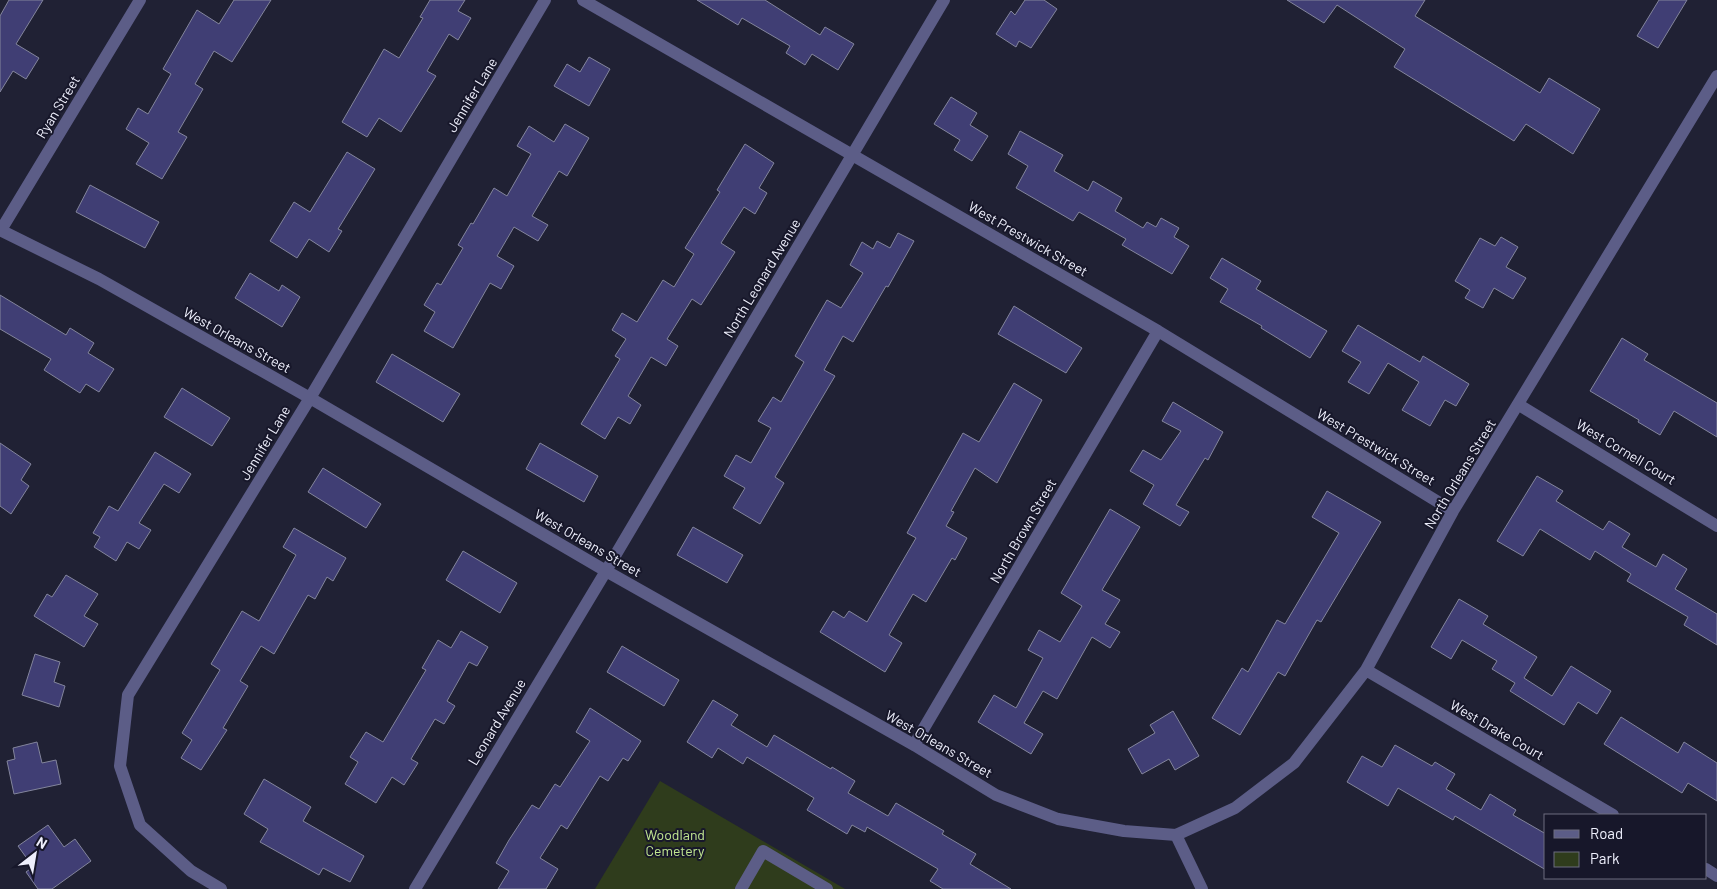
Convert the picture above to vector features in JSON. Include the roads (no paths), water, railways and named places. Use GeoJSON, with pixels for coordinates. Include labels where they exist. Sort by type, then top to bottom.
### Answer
{"type":"FeatureCollection","features":[{"type":"Feature","properties":{"kind":"street","name":"Ryan Street"},"geometry":{"type":"LineString","coordinates":[[1,230],[140,0]]}},
{"type":"Feature","properties":{"kind":"street","name":"Jennifer Lane"},"geometry":{"type":"LineString","coordinates":[[221,889],[191,871],[140,825],[120,766],[128,695],[310,398],[545,0]]}},
{"type":"Feature","properties":{"kind":"street","name":"West Prestwick Street"},"geometry":{"type":"LineString","coordinates":[[583,0],[1158,331],[1454,511]]}},
{"type":"Feature","properties":{"kind":"street","name":"North Leonard Avenue"},"geometry":{"type":"LineString","coordinates":[[606,571],[944,0]]}},
{"type":"Feature","properties":{"kind":"street","name":"North Orleans Street"},"geometry":{"type":"LineString","coordinates":[[1176,835],[1235,808],[1294,762],[1366,670],[1454,511],[1717,76]]}},
{"type":"Feature","properties":{"kind":"street","name":"West Orleans Street"},"geometry":{"type":"LineString","coordinates":[[1,230],[99,280],[310,398],[606,571],[914,745],[996,795],[1058,820],[1124,831],[1176,835]]}},
{"type":"Feature","properties":{"kind":"street","name":"North Brown Street"},"geometry":{"type":"LineString","coordinates":[[914,745],[1158,331]]}},
{"type":"Feature","properties":{"kind":"street","name":"West Cornell Court"},"geometry":{"type":"LineString","coordinates":[[1519,405],[1717,526]]}},
{"type":"Feature","properties":{"kind":"street","name":"Leonard Avenue"},"geometry":{"type":"LineString","coordinates":[[415,889],[606,571]]}},
{"type":"Feature","properties":{"kind":"street","name":"West Drake Court"},"geometry":{"type":"LineString","coordinates":[[1366,670],[1611,814]]}},
{"type":"Feature","properties":{"kind":"street"},"geometry":{"type":"LineString","coordinates":[[1176,835],[1202,889]]}},
{"type":"Feature","properties":{"kind":"street"},"geometry":{"type":"LineString","coordinates":[[741,889],[763,851],[827,889]]}},
{"type":"Feature","properties":{"kind":"park label","name":"Woodland Cemetery"},"geometry":{"type":"Point","coordinates":[675,844]}}]}
